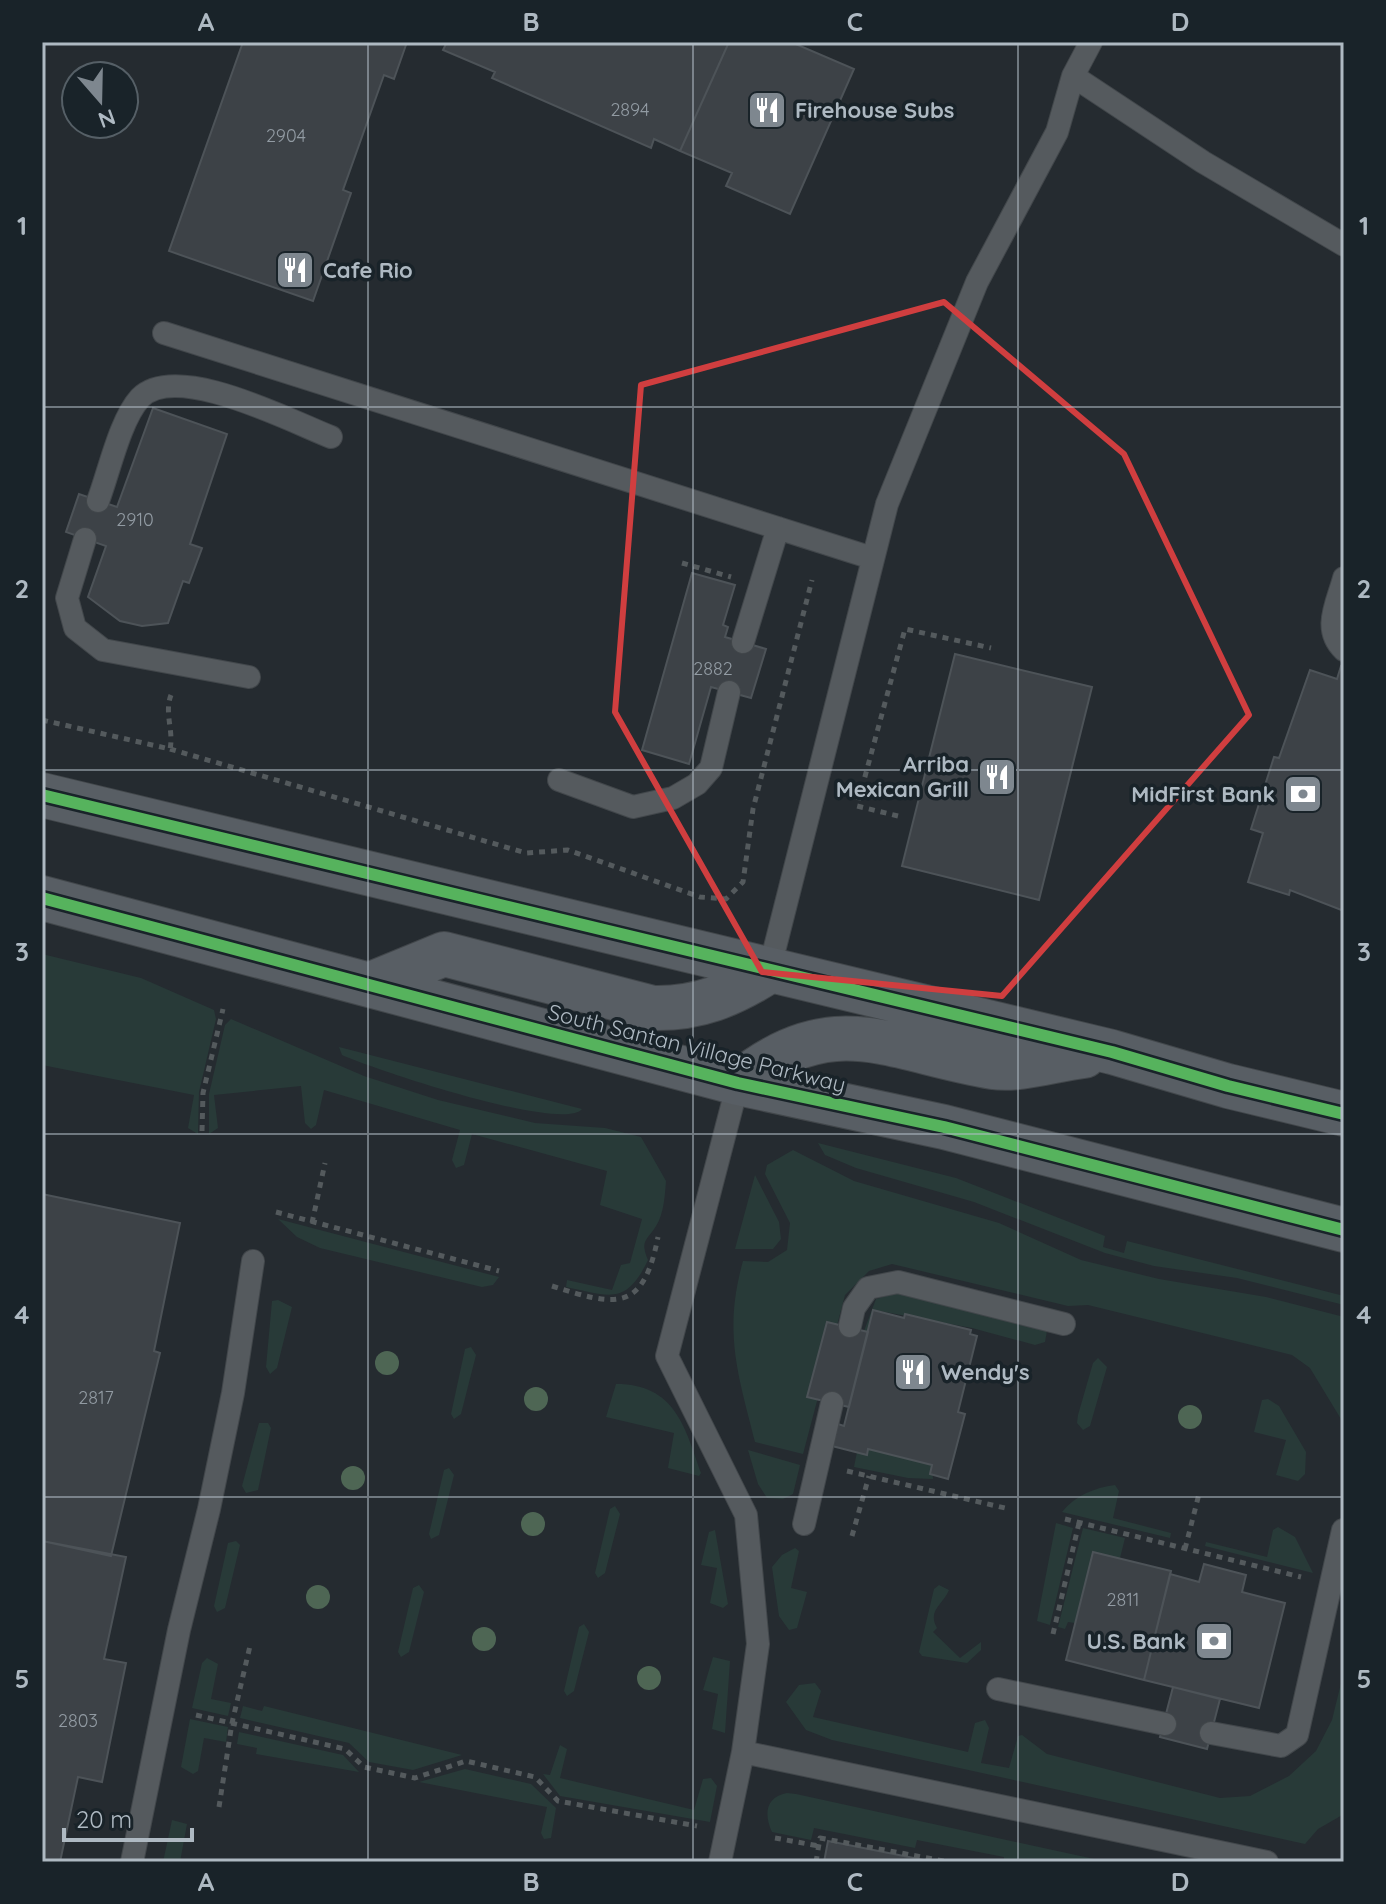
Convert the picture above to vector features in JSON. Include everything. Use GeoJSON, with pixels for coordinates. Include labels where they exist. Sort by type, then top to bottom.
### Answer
{"type":"FeatureCollection","features":[{"type":"Feature","properties":{"kind":"main road"},"geometry":{"type":"LineString","coordinates":[[42,795],[1112,1052],[1228,1086],[1344,1114]]}},
{"type":"Feature","properties":{"kind":"main road","name":"South Santan Village Parkway"},"geometry":{"type":"LineString","coordinates":[[42,898],[738,1083],[944,1127],[1344,1230]]}},
{"type":"Feature","properties":{"kind":"main road"},"geometry":{"type":"LineString","coordinates":[[371,984],[444,954],[653,1008],[675,1009],[726,997],[769,971]]}},
{"type":"Feature","properties":{"kind":"main road"},"geometry":{"type":"LineString","coordinates":[[738,1083],[765,1061],[792,1049],[832,1038],[883,1040],[996,1067],[1112,1052]]}},
{"type":"Feature","properties":{"kind":"lane"},"geometry":{"type":"LineString","coordinates":[[769,971],[887,504],[977,282],[1057,132],[1073,76],[1091,42]]}},
{"type":"Feature","properties":{"kind":"lane"},"geometry":{"type":"LineString","coordinates":[[1073,76],[1203,162],[1344,245]]}},
{"type":"Feature","properties":{"kind":"lane"},"geometry":{"type":"LineString","coordinates":[[164,333],[872,558]]}},
{"type":"Feature","properties":{"kind":"lane"},"geometry":{"type":"LineString","coordinates":[[98,501],[130,412],[142,396],[158,387],[182,384],[209,390],[331,437]]}},
{"type":"Feature","properties":{"kind":"lane"},"geometry":{"type":"LineString","coordinates":[[743,642],[778,528]]}},
{"type":"Feature","properties":{"kind":"lane"},"geometry":{"type":"LineString","coordinates":[[85,539],[67,598],[75,628],[103,650],[249,677]]}},
{"type":"Feature","properties":{"kind":"lane"},"geometry":{"type":"LineString","coordinates":[[1344,578],[1330,627],[1333,640],[1344,650]]}},
{"type":"Feature","properties":{"kind":"lane"},"geometry":{"type":"LineString","coordinates":[[559,780],[633,807],[673,798],[697,784],[711,768],[729,692]]}},
{"type":"Feature","properties":{"kind":"lane"},"geometry":{"type":"LineString","coordinates":[[720,1862],[743,1752],[758,1644],[746,1515],[667,1356],[738,1083]]}},
{"type":"Feature","properties":{"kind":"lane"},"geometry":{"type":"LineString","coordinates":[[132,1862],[179,1630],[212,1495],[253,1261]]}},
{"type":"Feature","properties":{"kind":"lane"},"geometry":{"type":"LineString","coordinates":[[850,1326],[854,1308],[868,1288],[898,1282],[1064,1324]]}},
{"type":"Feature","properties":{"kind":"lane"},"geometry":{"type":"LineString","coordinates":[[804,1524],[832,1403]]}},
{"type":"Feature","properties":{"kind":"lane"},"geometry":{"type":"LineString","coordinates":[[1211,1733],[1281,1746],[1297,1735],[1343,1530]]}},
{"type":"Feature","properties":{"kind":"lane"},"geometry":{"type":"LineString","coordinates":[[998,1689],[1165,1724]]}},
{"type":"Feature","properties":{"kind":"lane"},"geometry":{"type":"LineString","coordinates":[[743,1752],[1267,1862]]}},
{"type":"Feature","properties":{"kind":"path"},"geometry":{"type":"LineString","coordinates":[[682,563],[735,578]]}},
{"type":"Feature","properties":{"kind":"path"},"geometry":{"type":"LineString","coordinates":[[42,720],[170,749],[526,853],[568,850],[700,897],[726,899],[743,882],[753,809],[812,580]]}},
{"type":"Feature","properties":{"kind":"path"},"geometry":{"type":"LineString","coordinates":[[898,816],[857,806],[905,629],[991,648]]}},
{"type":"Feature","properties":{"kind":"path"},"geometry":{"type":"LineString","coordinates":[[170,749],[172,737],[167,705],[172,692]]}},
{"type":"Feature","properties":{"kind":"path"},"geometry":{"type":"LineString","coordinates":[[202,1131],[203,1093],[223,1009]]}},
{"type":"Feature","properties":{"kind":"path"},"geometry":{"type":"LineString","coordinates":[[312,1223],[325,1163]]}},
{"type":"Feature","properties":{"kind":"path"},"geometry":{"type":"LineString","coordinates":[[276,1212],[499,1271]]}},
{"type":"Feature","properties":{"kind":"path"},"geometry":{"type":"LineString","coordinates":[[552,1286],[608,1302],[627,1297],[641,1286],[653,1261],[658,1237]]}},
{"type":"Feature","properties":{"kind":"path"},"geometry":{"type":"LineString","coordinates":[[839,1469],[1005,1508]]}},
{"type":"Feature","properties":{"kind":"path"},"geometry":{"type":"LineString","coordinates":[[852,1536],[869,1476]]}},
{"type":"Feature","properties":{"kind":"path"},"geometry":{"type":"LineString","coordinates":[[1185,1549],[1199,1494]]}},
{"type":"Feature","properties":{"kind":"path"},"geometry":{"type":"LineString","coordinates":[[1065,1519],[1313,1580]]}},
{"type":"Feature","properties":{"kind":"path"},"geometry":{"type":"LineString","coordinates":[[1053,1634],[1079,1523]]}},
{"type":"Feature","properties":{"kind":"path"},"geometry":{"type":"LineString","coordinates":[[219,1807],[232,1723],[250,1646]]}},
{"type":"Feature","properties":{"kind":"path"},"geometry":{"type":"LineString","coordinates":[[194,1715],[345,1749],[364,1767],[415,1778],[466,1761],[535,1777],[558,1801],[702,1827]]}},
{"type":"Feature","properties":{"kind":"path"},"geometry":{"type":"LineString","coordinates":[[775,1838],[819,1846]]}},
{"type":"Feature","properties":{"kind":"path"},"geometry":{"type":"LineString","coordinates":[[816,1862],[820,1838],[949,1862]]}},
{"type":"Feature","properties":{"kind":"highlighted area"},"geometry":{"type":"Polygon","coordinates":[[[944,302],[1124,454],[1249,715],[1002,996],[762,972],[615,712],[641,385],[944,302]]]}},
{"type":"Feature","properties":{"kind":"shaded area"},"geometry":{"type":"Polygon","coordinates":[[[42,954],[141,978],[214,1010],[216,1019],[199,1092],[198,1134],[188,1128],[194,1095],[42,1065],[42,954]]]}},
{"type":"Feature","properties":{"kind":"shaded area"},"geometry":{"type":"Polygon","coordinates":[[[231,1019],[364,1076],[438,1100],[535,1123],[605,1128],[641,1137],[666,1181],[659,1221],[645,1242],[648,1260],[640,1275],[632,1285],[615,1294],[605,1295],[566,1287],[567,1280],[612,1290],[621,1265],[630,1263],[642,1219],[600,1205],[607,1171],[472,1134],[464,1165],[456,1168],[452,1160],[460,1130],[324,1090],[316,1125],[311,1129],[305,1123],[301,1086],[214,1095],[218,1128],[209,1134],[209,1094],[225,1025],[231,1019]]]}},
{"type":"Feature","properties":{"kind":"shaded area"},"geometry":{"type":"Polygon","coordinates":[[[339,1047],[582,1109],[568,1114],[541,1113],[466,1096],[360,1062],[342,1055],[339,1047]]]}},
{"type":"Feature","properties":{"kind":"shaded area"},"geometry":{"type":"Polygon","coordinates":[[[818,1143],[956,1178],[1105,1236],[1103,1247],[1124,1253],[1127,1241],[1344,1296],[1344,1305],[1237,1278],[1154,1266],[1105,1253],[974,1202],[856,1168],[825,1155],[818,1143]]]}},
{"type":"Feature","properties":{"kind":"shaded area"},"geometry":{"type":"Polygon","coordinates":[[[793,1150],[854,1181],[999,1223],[1081,1260],[1159,1279],[1266,1297],[1344,1317],[1344,1424],[1310,1368],[1292,1355],[1088,1305],[1068,1306],[892,1264],[869,1271],[845,1295],[803,1454],[755,1442],[735,1353],[737,1286],[743,1261],[768,1262],[787,1250],[790,1223],[765,1174],[767,1165],[793,1150]]]}},
{"type":"Feature","properties":{"kind":"shaded area"},"geometry":{"type":"Polygon","coordinates":[[[755,1175],[779,1222],[781,1239],[773,1249],[735,1249],[755,1175]]]}},
{"type":"Feature","properties":{"kind":"shaded area"},"geometry":{"type":"Polygon","coordinates":[[[278,1219],[499,1277],[493,1285],[482,1287],[320,1248],[297,1237],[278,1219]]]}},
{"type":"Feature","properties":{"kind":"shaded area"},"geometry":{"type":"Polygon","coordinates":[[[897,1293],[1047,1331],[1045,1342],[1035,1345],[972,1328],[874,1310],[868,1332],[864,1331],[876,1299],[897,1293]]]}},
{"type":"Feature","properties":{"kind":"shaded area"},"geometry":{"type":"Polygon","coordinates":[[[278,1300],[292,1307],[277,1368],[270,1374],[266,1367],[272,1301],[278,1300]]]}},
{"type":"Feature","properties":{"kind":"shaded area"},"geometry":{"type":"Polygon","coordinates":[[[471,1347],[476,1355],[461,1414],[454,1419],[451,1414],[465,1349],[471,1347]]]}},
{"type":"Feature","properties":{"kind":"shaded area"},"geometry":{"type":"Polygon","coordinates":[[[1098,1358],[1107,1367],[1090,1426],[1083,1430],[1077,1423],[1078,1415],[1093,1363],[1098,1358]]]}},
{"type":"Feature","properties":{"kind":"shaded area"},"geometry":{"type":"Polygon","coordinates":[[[616,1384],[652,1391],[675,1411],[689,1440],[701,1473],[699,1476],[668,1468],[674,1433],[606,1417],[616,1384]]]}},
{"type":"Feature","properties":{"kind":"shaded area"},"geometry":{"type":"Polygon","coordinates":[[[1268,1399],[1279,1406],[1306,1452],[1305,1474],[1298,1481],[1276,1475],[1286,1440],[1254,1432],[1262,1400],[1268,1399]]]}},
{"type":"Feature","properties":{"kind":"shaded area"},"geometry":{"type":"Polygon","coordinates":[[[259,1423],[268,1423],[271,1428],[258,1490],[246,1493],[242,1486],[259,1423]]]}},
{"type":"Feature","properties":{"kind":"shaded area"},"geometry":{"type":"Polygon","coordinates":[[[868,1449],[932,1465],[933,1479],[908,1478],[854,1467],[857,1452],[866,1455],[868,1449]]]}},
{"type":"Feature","properties":{"kind":"shaded area"},"geometry":{"type":"Polygon","coordinates":[[[748,1450],[800,1465],[793,1494],[783,1499],[767,1498],[758,1484],[748,1450]]]}},
{"type":"Feature","properties":{"kind":"shaded area"},"geometry":{"type":"Polygon","coordinates":[[[449,1468],[454,1475],[439,1535],[431,1539],[429,1534],[444,1470],[449,1468]]]}},
{"type":"Feature","properties":{"kind":"shaded area"},"geometry":{"type":"Polygon","coordinates":[[[1115,1485],[1119,1491],[1113,1518],[1171,1533],[1170,1538],[1062,1512],[1086,1493],[1115,1485]]]}},
{"type":"Feature","properties":{"kind":"shaded area"},"geometry":{"type":"Polygon","coordinates":[[[615,1506],[620,1514],[605,1573],[598,1578],[595,1573],[610,1509],[615,1506]]]}},
{"type":"Feature","properties":{"kind":"shaded area"},"geometry":{"type":"Polygon","coordinates":[[[1056,1523],[1073,1528],[1050,1625],[1037,1621],[1056,1523]]]}},
{"type":"Feature","properties":{"kind":"shaded area"},"geometry":{"type":"Polygon","coordinates":[[[1278,1527],[1295,1537],[1313,1573],[1205,1546],[1206,1542],[1267,1557],[1273,1530],[1278,1527]]]}},
{"type":"Feature","properties":{"kind":"shaded area"},"geometry":{"type":"Polygon","coordinates":[[[1083,1528],[1125,1538],[1120,1558],[1093,1553],[1075,1623],[1068,1622],[1065,1629],[1058,1627],[1083,1528]]]}},
{"type":"Feature","properties":{"kind":"shaded area"},"geometry":{"type":"Polygon","coordinates":[[[715,1530],[728,1604],[723,1608],[710,1603],[717,1568],[701,1565],[709,1532],[715,1530]]]}},
{"type":"Feature","properties":{"kind":"shaded area"},"geometry":{"type":"Polygon","coordinates":[[[236,1541],[240,1545],[225,1608],[217,1612],[214,1606],[228,1543],[236,1541]]]}},
{"type":"Feature","properties":{"kind":"shaded area"},"geometry":{"type":"Polygon","coordinates":[[[795,1548],[799,1551],[791,1588],[807,1592],[797,1628],[789,1630],[779,1616],[772,1567],[782,1555],[795,1548]]]}},
{"type":"Feature","properties":{"kind":"shaded area"},"geometry":{"type":"Polygon","coordinates":[[[419,1585],[424,1592],[409,1652],[401,1657],[398,1652],[413,1588],[419,1585]]]}},
{"type":"Feature","properties":{"kind":"shaded area"},"geometry":{"type":"Polygon","coordinates":[[[939,1585],[949,1590],[935,1612],[937,1628],[933,1632],[960,1658],[981,1642],[981,1650],[967,1663],[922,1656],[919,1652],[934,1589],[939,1585]]]}},
{"type":"Feature","properties":{"kind":"shaded area"},"geometry":{"type":"Polygon","coordinates":[[[584,1624],[589,1632],[574,1691],[567,1696],[564,1691],[579,1627],[584,1624]]]}},
{"type":"Feature","properties":{"kind":"shaded area"},"geometry":{"type":"Polygon","coordinates":[[[713,1657],[730,1661],[725,1733],[712,1729],[718,1694],[703,1690],[713,1657]]]}},
{"type":"Feature","properties":{"kind":"shaded area"},"geometry":{"type":"Polygon","coordinates":[[[207,1658],[218,1664],[211,1699],[231,1703],[228,1716],[192,1708],[202,1663],[207,1658]]]}},
{"type":"Feature","properties":{"kind":"shaded area"},"geometry":{"type":"Polygon","coordinates":[[[1344,1671],[1344,1814],[1318,1829],[1305,1844],[832,1740],[806,1730],[786,1702],[799,1685],[815,1683],[821,1691],[813,1717],[968,1752],[975,1723],[985,1720],[989,1728],[981,1763],[1009,1768],[1018,1736],[1022,1735],[1047,1754],[1220,1798],[1250,1796],[1289,1776],[1316,1751],[1332,1720],[1344,1671]]]}},
{"type":"Feature","properties":{"kind":"shaded area"},"geometry":{"type":"Polygon","coordinates":[[[243,1706],[262,1711],[264,1706],[462,1755],[413,1770],[369,1762],[349,1743],[240,1718],[243,1706]]]}},
{"type":"Feature","properties":{"kind":"shaded area"},"geometry":{"type":"Polygon","coordinates":[[[190,1719],[228,1727],[226,1742],[204,1738],[198,1771],[193,1774],[181,1767],[190,1719]]]}},
{"type":"Feature","properties":{"kind":"shaded area"},"geometry":{"type":"Polygon","coordinates":[[[239,1732],[343,1755],[359,1772],[256,1754],[257,1748],[237,1744],[239,1732]]]}},
{"type":"Feature","properties":{"kind":"shaded area"},"geometry":{"type":"Polygon","coordinates":[[[560,1745],[567,1749],[560,1778],[694,1810],[703,1779],[711,1778],[717,1786],[710,1822],[560,1796],[543,1774],[550,1775],[560,1745]]]}},
{"type":"Feature","properties":{"kind":"shaded area"},"geometry":{"type":"Polygon","coordinates":[[[465,1769],[531,1784],[556,1808],[551,1838],[544,1839],[541,1833],[547,1807],[419,1782],[465,1769]]]}},
{"type":"Feature","properties":{"kind":"shaded area"},"geometry":{"type":"Polygon","coordinates":[[[787,1793],[1108,1862],[1004,1862],[1004,1857],[917,1840],[915,1848],[814,1828],[811,1840],[772,1832],[768,1808],[774,1798],[787,1793]]]}},
{"type":"Feature","properties":{"kind":"shaded area"},"geometry":{"type":"Polygon","coordinates":[[[172,1820],[187,1824],[180,1862],[163,1862],[172,1820]]]}},
{"type":"Feature","properties":{"kind":"building"},"geometry":{"type":"Polygon","coordinates":[[[243,42],[407,42],[394,79],[384,75],[343,190],[351,193],[313,301],[169,251],[243,42]]]}},
{"type":"Feature","properties":{"kind":"building"},"geometry":{"type":"Polygon","coordinates":[[[447,42],[729,42],[680,151],[654,139],[651,148],[492,78],[495,72],[443,50],[447,42]]]}},
{"type":"Feature","properties":{"kind":"building","name":"Firehouse Subs"},"geometry":{"type":"Polygon","coordinates":[[[729,42],[791,42],[854,69],[790,214],[726,186],[732,173],[680,151],[729,42]]]}},
{"type":"Feature","properties":{"kind":"building"},"geometry":{"type":"Polygon","coordinates":[[[153,408],[227,434],[190,544],[202,548],[189,583],[183,581],[168,623],[142,626],[120,621],[88,597],[106,546],[66,532],[79,494],[117,507],[153,408]]]}},
{"type":"Feature","properties":{"kind":"building"},"geometry":{"type":"Polygon","coordinates":[[[692,573],[735,585],[723,625],[728,627],[725,637],[766,649],[751,698],[711,687],[689,764],[642,750],[692,573]]]}},
{"type":"Feature","properties":{"kind":"building","name":"Arriba Mexican Grill"},"geometry":{"type":"Polygon","coordinates":[[[955,654],[1092,687],[1039,900],[902,866],[955,654]]]}},
{"type":"Feature","properties":{"kind":"building","name":"MidFirst Bank"},"geometry":{"type":"Polygon","coordinates":[[[1341,666],[1344,667],[1344,911],[1290,890],[1289,895],[1248,882],[1263,833],[1251,829],[1274,757],[1279,758],[1310,670],[1337,679],[1341,666]]]}},
{"type":"Feature","properties":{"kind":"building"},"geometry":{"type":"Polygon","coordinates":[[[42,1194],[180,1223],[154,1351],[160,1353],[111,1556],[42,1541],[42,1194]]]}},
{"type":"Feature","properties":{"kind":"building","name":"Wendy's"},"geometry":{"type":"Polygon","coordinates":[[[873,1310],[904,1318],[905,1314],[971,1330],[970,1334],[977,1336],[958,1412],[965,1414],[948,1479],[930,1474],[932,1465],[868,1449],[867,1455],[832,1446],[838,1424],[844,1426],[873,1310]]]}},
{"type":"Feature","properties":{"kind":"building"},"geometry":{"type":"Polygon","coordinates":[[[827,1322],[868,1332],[849,1407],[807,1397],[827,1322]]]}},
{"type":"Feature","properties":{"kind":"building"},"geometry":{"type":"Polygon","coordinates":[[[42,1541],[126,1557],[104,1659],[126,1663],[102,1782],[78,1777],[60,1862],[42,1862],[42,1541]]]}},
{"type":"Feature","properties":{"kind":"building"},"geometry":{"type":"Polygon","coordinates":[[[1093,1552],[1171,1571],[1144,1680],[1066,1660],[1093,1552]]]}},
{"type":"Feature","properties":{"kind":"building","name":"U.S. Bank"},"geometry":{"type":"Polygon","coordinates":[[[1204,1564],[1246,1575],[1242,1592],[1285,1603],[1259,1708],[1144,1680],[1170,1574],[1199,1582],[1204,1564]]]}},
{"type":"Feature","properties":{"kind":"building"},"geometry":{"type":"Polygon","coordinates":[[[1173,1687],[1220,1699],[1207,1749],[1160,1737],[1173,1687]]]}},
{"type":"Feature","properties":{"kind":"building"},"geometry":{"type":"Polygon","coordinates":[[[828,1841],[934,1862],[824,1862],[828,1841]]]}},
{"type":"Feature","properties":{"kind":"cycle path"},"geometry":{"type":"LineString","coordinates":[[42,795],[1112,1052],[1228,1086],[1344,1114]]}},
{"type":"Feature","properties":{"kind":"cycle path"},"geometry":{"type":"LineString","coordinates":[[42,898],[738,1083],[944,1127],[1344,1230]]}},
{"type":"Feature","properties":{"kind":"place","name":"Firehouse Subs"},"geometry":{"type":"Point","coordinates":[767,110]}},
{"type":"Feature","properties":{"kind":"place","name":"Cafe Rio"},"geometry":{"type":"Point","coordinates":[295,270]}},
{"type":"Feature","properties":{"kind":"place","name":"Arriba Mexican Grill"},"geometry":{"type":"Point","coordinates":[997,777]}},
{"type":"Feature","properties":{"kind":"place","name":"MidFirst Bank"},"geometry":{"type":"Point","coordinates":[1303,794]}},
{"type":"Feature","properties":{"kind":"place","name":"Wendy's"},"geometry":{"type":"Point","coordinates":[913,1372]}},
{"type":"Feature","properties":{"kind":"place","name":"U.S. Bank"},"geometry":{"type":"Point","coordinates":[1214,1641]}}]}
